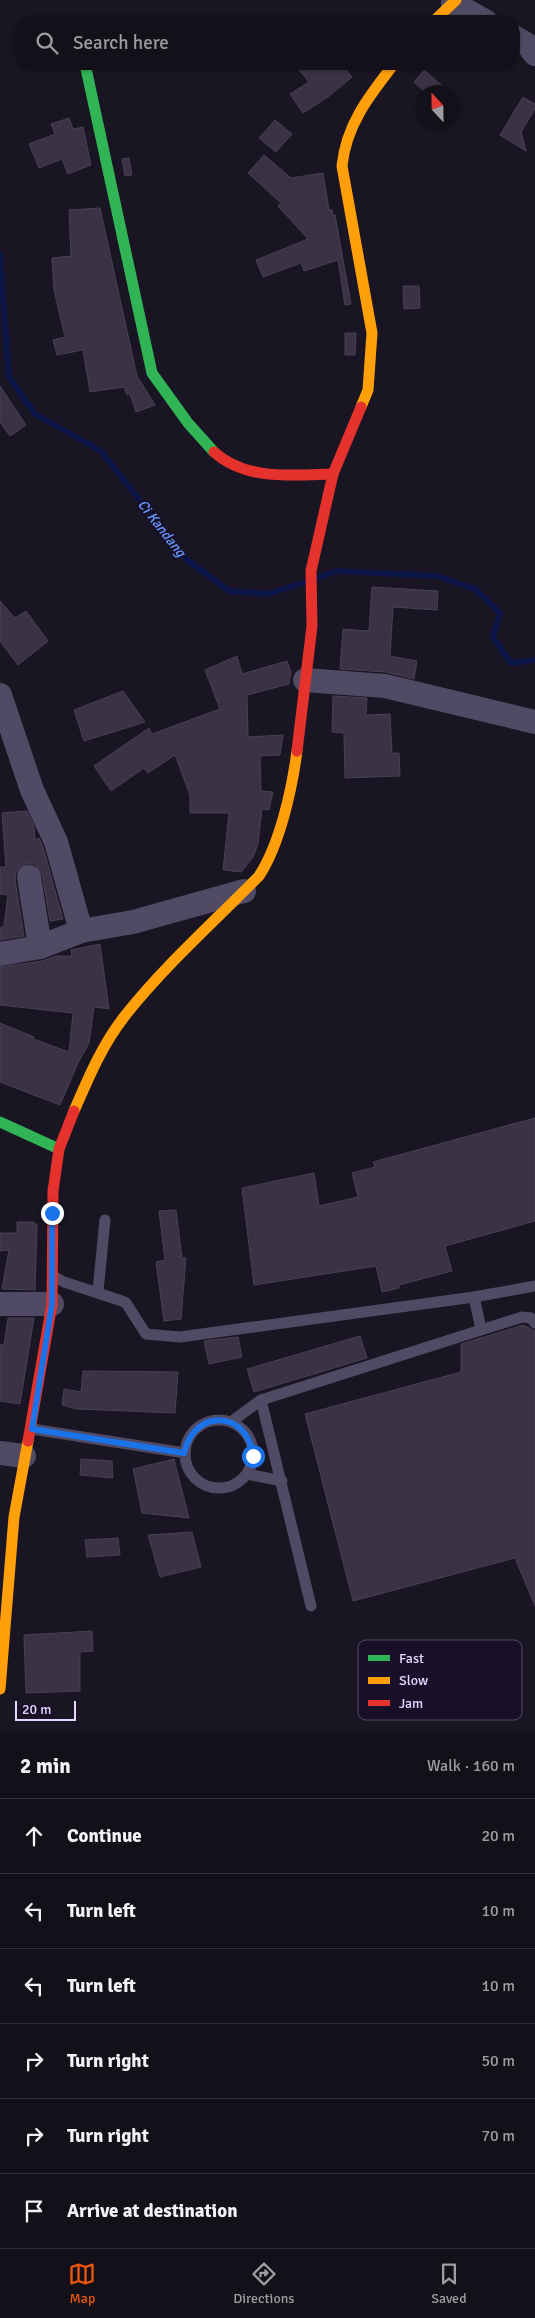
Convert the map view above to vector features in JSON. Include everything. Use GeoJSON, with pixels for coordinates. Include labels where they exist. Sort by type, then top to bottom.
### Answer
{"type":"FeatureCollection","features":[{"type":"Feature","properties":{"kind":"main road"},"geometry":{"type":"LineString","coordinates":[[440,15],[454,2]]}},
{"type":"Feature","properties":{"kind":"main road"},"geometry":{"type":"LineString","coordinates":[[86,70],[152,373],[156,380],[169,400],[210,448],[228,464],[251,470],[283,474],[333,474]]}},
{"type":"Feature","properties":{"kind":"main road"},"geometry":{"type":"LineString","coordinates":[[0,1689],[4,1580],[24,1456],[32,1429],[52,1304],[53,1191],[59,1149],[91,1070],[123,1018],[150,987],[260,876],[267,864],[280,831],[296,757],[312,614],[311,570],[333,474],[368,390],[372,334],[342,166],[346,142],[352,127],[377,86],[389,70]]}},
{"type":"Feature","properties":{"kind":"main road"},"geometry":{"type":"LineString","coordinates":[[0,1122],[59,1149]]}},
{"type":"Feature","properties":{"kind":"street"},"geometry":{"type":"LineString","coordinates":[[454,2],[475,15]]}},
{"type":"Feature","properties":{"kind":"street"},"geometry":{"type":"LineString","coordinates":[[520,41],[529,46],[535,54]]}},
{"type":"Feature","properties":{"kind":"street"},"geometry":{"type":"LineString","coordinates":[[305,680],[385,686],[535,722]]}},
{"type":"Feature","properties":{"kind":"street"},"geometry":{"type":"LineString","coordinates":[[0,695],[32,790],[56,842],[81,931]]}},
{"type":"Feature","properties":{"kind":"street"},"geometry":{"type":"LineString","coordinates":[[29,877],[40,947]]}},
{"type":"Feature","properties":{"kind":"street"},"geometry":{"type":"LineString","coordinates":[[0,954],[40,947],[81,931],[132,922],[244,891]]}},
{"type":"Feature","properties":{"kind":"street"},"geometry":{"type":"LineString","coordinates":[[0,1304],[52,1304]]}},
{"type":"Feature","properties":{"kind":"street"},"geometry":{"type":"LineString","coordinates":[[0,1452],[24,1456]]}},
{"type":"Feature","properties":{"kind":"lane"},"geometry":{"type":"LineString","coordinates":[[98,1291],[104,1220]]}},
{"type":"Feature","properties":{"kind":"lane"},"geometry":{"type":"LineString","coordinates":[[53,1276],[64,1282],[98,1291],[126,1304],[146,1334],[180,1337],[474,1297],[535,1286]]}},
{"type":"Feature","properties":{"kind":"lane"},"geometry":{"type":"LineString","coordinates":[[474,1297],[482,1329]]}},
{"type":"Feature","properties":{"kind":"lane"},"geometry":{"type":"LineString","coordinates":[[231,1422],[261,1400],[522,1316],[531,1318],[535,1323]]}},
{"type":"Feature","properties":{"kind":"lane"},"geometry":{"type":"LineString","coordinates":[[261,1400],[311,1606]]}},
{"type":"Feature","properties":{"kind":"lane"},"geometry":{"type":"LineString","coordinates":[[216,1420],[231,1422],[242,1429],[252,1446],[251,1465],[247,1474],[232,1486],[212,1488],[195,1479],[189,1472],[184,1453],[186,1443],[198,1428],[216,1420]]}},
{"type":"Feature","properties":{"kind":"lane"},"geometry":{"type":"LineString","coordinates":[[32,1429],[184,1453]]}},
{"type":"Feature","properties":{"kind":"lane"},"geometry":{"type":"LineString","coordinates":[[247,1474],[282,1481]]}},
{"type":"Feature","properties":{"kind":"building"},"geometry":{"type":"Polygon","coordinates":[[[299,70],[346,70],[352,77],[328,97],[303,113],[290,94],[309,82],[299,70]]]}},
{"type":"Feature","properties":{"kind":"building"},"geometry":{"type":"Polygon","coordinates":[[[424,70],[441,85],[417,85],[414,82],[424,70]]]}},
{"type":"Feature","properties":{"kind":"building"},"geometry":{"type":"Polygon","coordinates":[[[523,97],[535,104],[535,109],[521,132],[526,151],[500,135],[523,97]]]}},
{"type":"Feature","properties":{"kind":"building"},"geometry":{"type":"Polygon","coordinates":[[[69,118],[73,129],[83,127],[91,165],[68,174],[62,159],[39,168],[29,144],[55,134],[51,124],[69,118]]]}},
{"type":"Feature","properties":{"kind":"building"},"geometry":{"type":"Polygon","coordinates":[[[275,120],[292,134],[276,152],[259,138],[275,120]]]}},
{"type":"Feature","properties":{"kind":"building"},"geometry":{"type":"Polygon","coordinates":[[[264,155],[291,178],[323,173],[329,210],[332,210],[333,215],[335,215],[351,304],[345,305],[338,260],[304,271],[301,263],[263,277],[256,260],[308,239],[278,206],[281,203],[248,173],[264,155]]]}},
{"type":"Feature","properties":{"kind":"building"},"geometry":{"type":"Polygon","coordinates":[[[129,158],[132,175],[125,176],[122,159],[129,158]]]}},
{"type":"Feature","properties":{"kind":"building"},"geometry":{"type":"Polygon","coordinates":[[[100,208],[137,376],[155,405],[136,412],[130,394],[127,395],[124,387],[90,392],[83,350],[57,355],[53,340],[65,337],[54,290],[52,258],[71,256],[69,210],[100,208]]]}},
{"type":"Feature","properties":{"kind":"building"},"geometry":{"type":"Polygon","coordinates":[[[403,286],[419,286],[420,308],[404,309],[403,286]]]}},
{"type":"Feature","properties":{"kind":"building"},"geometry":{"type":"Polygon","coordinates":[[[345,333],[356,333],[355,355],[345,355],[345,333]]]}},
{"type":"Feature","properties":{"kind":"building"},"geometry":{"type":"Polygon","coordinates":[[[0,386],[26,425],[10,436],[0,422],[0,386]]]}},
{"type":"Feature","properties":{"kind":"building"},"geometry":{"type":"Polygon","coordinates":[[[372,587],[438,591],[437,610],[393,607],[390,656],[417,661],[414,679],[386,672],[340,669],[343,629],[369,631],[372,587]]]}},
{"type":"Feature","properties":{"kind":"building"},"geometry":{"type":"Polygon","coordinates":[[[0,601],[15,618],[26,611],[48,641],[18,665],[0,641],[0,601]]]}},
{"type":"Feature","properties":{"kind":"building"},"geometry":{"type":"Polygon","coordinates":[[[237,656],[242,674],[287,661],[291,672],[289,684],[247,695],[248,737],[283,735],[280,755],[260,756],[261,791],[273,792],[269,810],[262,809],[258,844],[253,857],[241,872],[223,870],[229,813],[190,813],[190,795],[175,755],[148,773],[144,768],[111,791],[94,766],[149,728],[152,734],[220,709],[205,670],[237,656]]]}},
{"type":"Feature","properties":{"kind":"building"},"geometry":{"type":"Polygon","coordinates":[[[123,691],[145,722],[84,741],[74,710],[123,691]]]}},
{"type":"Feature","properties":{"kind":"building"},"geometry":{"type":"Polygon","coordinates":[[[333,696],[367,698],[366,715],[390,714],[392,753],[399,753],[400,776],[345,778],[344,733],[332,732],[333,696]]]}},
{"type":"Feature","properties":{"kind":"building"},"geometry":{"type":"Polygon","coordinates":[[[27,811],[34,826],[35,840],[39,838],[43,847],[63,919],[50,921],[42,874],[34,864],[26,864],[16,872],[15,879],[24,936],[0,940],[0,928],[4,926],[8,895],[0,894],[0,867],[6,867],[2,813],[27,811]]]}},
{"type":"Feature","properties":{"kind":"building"},"geometry":{"type":"Polygon","coordinates":[[[100,944],[109,1009],[94,1007],[89,1043],[77,1065],[60,1105],[0,1082],[0,1023],[34,1037],[33,1039],[69,1052],[73,1013],[0,1005],[0,967],[42,961],[56,956],[72,956],[71,950],[100,944]]]}},
{"type":"Feature","properties":{"kind":"building"},"geometry":{"type":"Polygon","coordinates":[[[535,1118],[535,1221],[445,1246],[452,1271],[399,1285],[399,1288],[382,1292],[376,1266],[254,1285],[242,1188],[314,1173],[319,1206],[358,1197],[352,1173],[375,1167],[373,1162],[535,1118]]]}},
{"type":"Feature","properties":{"kind":"building"},"geometry":{"type":"Polygon","coordinates":[[[176,1210],[182,1258],[186,1258],[181,1319],[164,1321],[156,1262],[165,1260],[159,1211],[176,1210]]]}},
{"type":"Feature","properties":{"kind":"building"},"geometry":{"type":"Polygon","coordinates":[[[17,1222],[34,1222],[34,1224],[37,1224],[35,1290],[2,1289],[9,1250],[0,1251],[0,1233],[17,1233],[17,1222]]]}},
{"type":"Feature","properties":{"kind":"building"},"geometry":{"type":"Polygon","coordinates":[[[8,1318],[34,1318],[20,1404],[0,1401],[0,1345],[4,1345],[8,1318]]]}},
{"type":"Feature","properties":{"kind":"building"},"geometry":{"type":"Polygon","coordinates":[[[523,1325],[535,1331],[535,1606],[515,1558],[353,1601],[305,1414],[461,1372],[461,1344],[523,1325]]]}},
{"type":"Feature","properties":{"kind":"building"},"geometry":{"type":"Polygon","coordinates":[[[360,1336],[367,1358],[254,1392],[247,1369],[360,1336]]]}},
{"type":"Feature","properties":{"kind":"building"},"geometry":{"type":"Polygon","coordinates":[[[238,1337],[242,1357],[209,1364],[204,1341],[238,1337]]]}},
{"type":"Feature","properties":{"kind":"building"},"geometry":{"type":"Polygon","coordinates":[[[83,1371],[178,1372],[175,1413],[77,1409],[62,1405],[64,1389],[81,1392],[83,1371]]]}},
{"type":"Feature","properties":{"kind":"building"},"geometry":{"type":"Polygon","coordinates":[[[81,1459],[112,1461],[113,1478],[80,1475],[81,1459]]]}},
{"type":"Feature","properties":{"kind":"building"},"geometry":{"type":"Polygon","coordinates":[[[174,1459],[189,1518],[142,1513],[133,1469],[174,1459]]]}},
{"type":"Feature","properties":{"kind":"building"},"geometry":{"type":"Polygon","coordinates":[[[192,1532],[201,1567],[160,1577],[148,1535],[192,1532]]]}},
{"type":"Feature","properties":{"kind":"building"},"geometry":{"type":"Polygon","coordinates":[[[118,1538],[120,1555],[87,1557],[85,1540],[118,1538]]]}},
{"type":"Feature","properties":{"kind":"building"},"geometry":{"type":"Polygon","coordinates":[[[92,1631],[93,1651],[80,1652],[80,1691],[26,1693],[24,1635],[92,1631]]]}},
{"type":"Feature","properties":{"kind":"waterway","name":"Ci Kandang"},"geometry":{"type":"LineString","coordinates":[[0,255],[9,377],[35,414],[101,451],[186,559],[229,591],[267,594],[306,582]]}},
{"type":"Feature","properties":{"kind":"waterway","name":"Ci Kandang"},"geometry":{"type":"LineString","coordinates":[[317,578],[337,571],[437,576],[475,589],[500,613],[493,637],[511,663],[535,660]]}},
{"type":"Feature","properties":{"kind":"traffic: fast"},"geometry":{"type":"LineString","coordinates":[[86,70],[152,373],[188,423],[214,452]]}},
{"type":"Feature","properties":{"kind":"traffic: fast"},"geometry":{"type":"LineString","coordinates":[[0,1122],[59,1149]]}},
{"type":"Feature","properties":{"kind":"traffic: slow"},"geometry":{"type":"LineString","coordinates":[[440,15],[456,0]]}},
{"type":"Feature","properties":{"kind":"traffic: slow"},"geometry":{"type":"LineString","coordinates":[[361,407],[368,390],[372,333],[342,166],[344,151],[354,124],[360,112],[390,70]]}},
{"type":"Feature","properties":{"kind":"traffic: slow"},"geometry":{"type":"LineString","coordinates":[[74,1111],[102,1051],[124,1017],[172,962],[259,876],[273,848],[284,816],[297,751]]}},
{"type":"Feature","properties":{"kind":"traffic: slow"},"geometry":{"type":"LineString","coordinates":[[0,1689],[14,1517],[28,1441]]}},
{"type":"Feature","properties":{"kind":"traffic: jam"},"geometry":{"type":"LineString","coordinates":[[297,751],[312,626],[311,571],[333,474],[361,407]]}},
{"type":"Feature","properties":{"kind":"traffic: jam"},"geometry":{"type":"LineString","coordinates":[[214,452],[240,468],[255,472],[286,475],[333,474]]}},
{"type":"Feature","properties":{"kind":"traffic: jam"},"geometry":{"type":"LineString","coordinates":[[28,1441],[52,1304],[53,1191],[59,1149],[74,1111]]}},
{"type":"Feature","properties":{"kind":"route"},"geometry":{"type":"LineString","coordinates":[[52,1213],[52,1304],[32,1429],[120,1441],[184,1453],[186,1443],[198,1428],[216,1420],[225,1421],[231,1422],[242,1429],[252,1446],[253,1456]]}}]}
